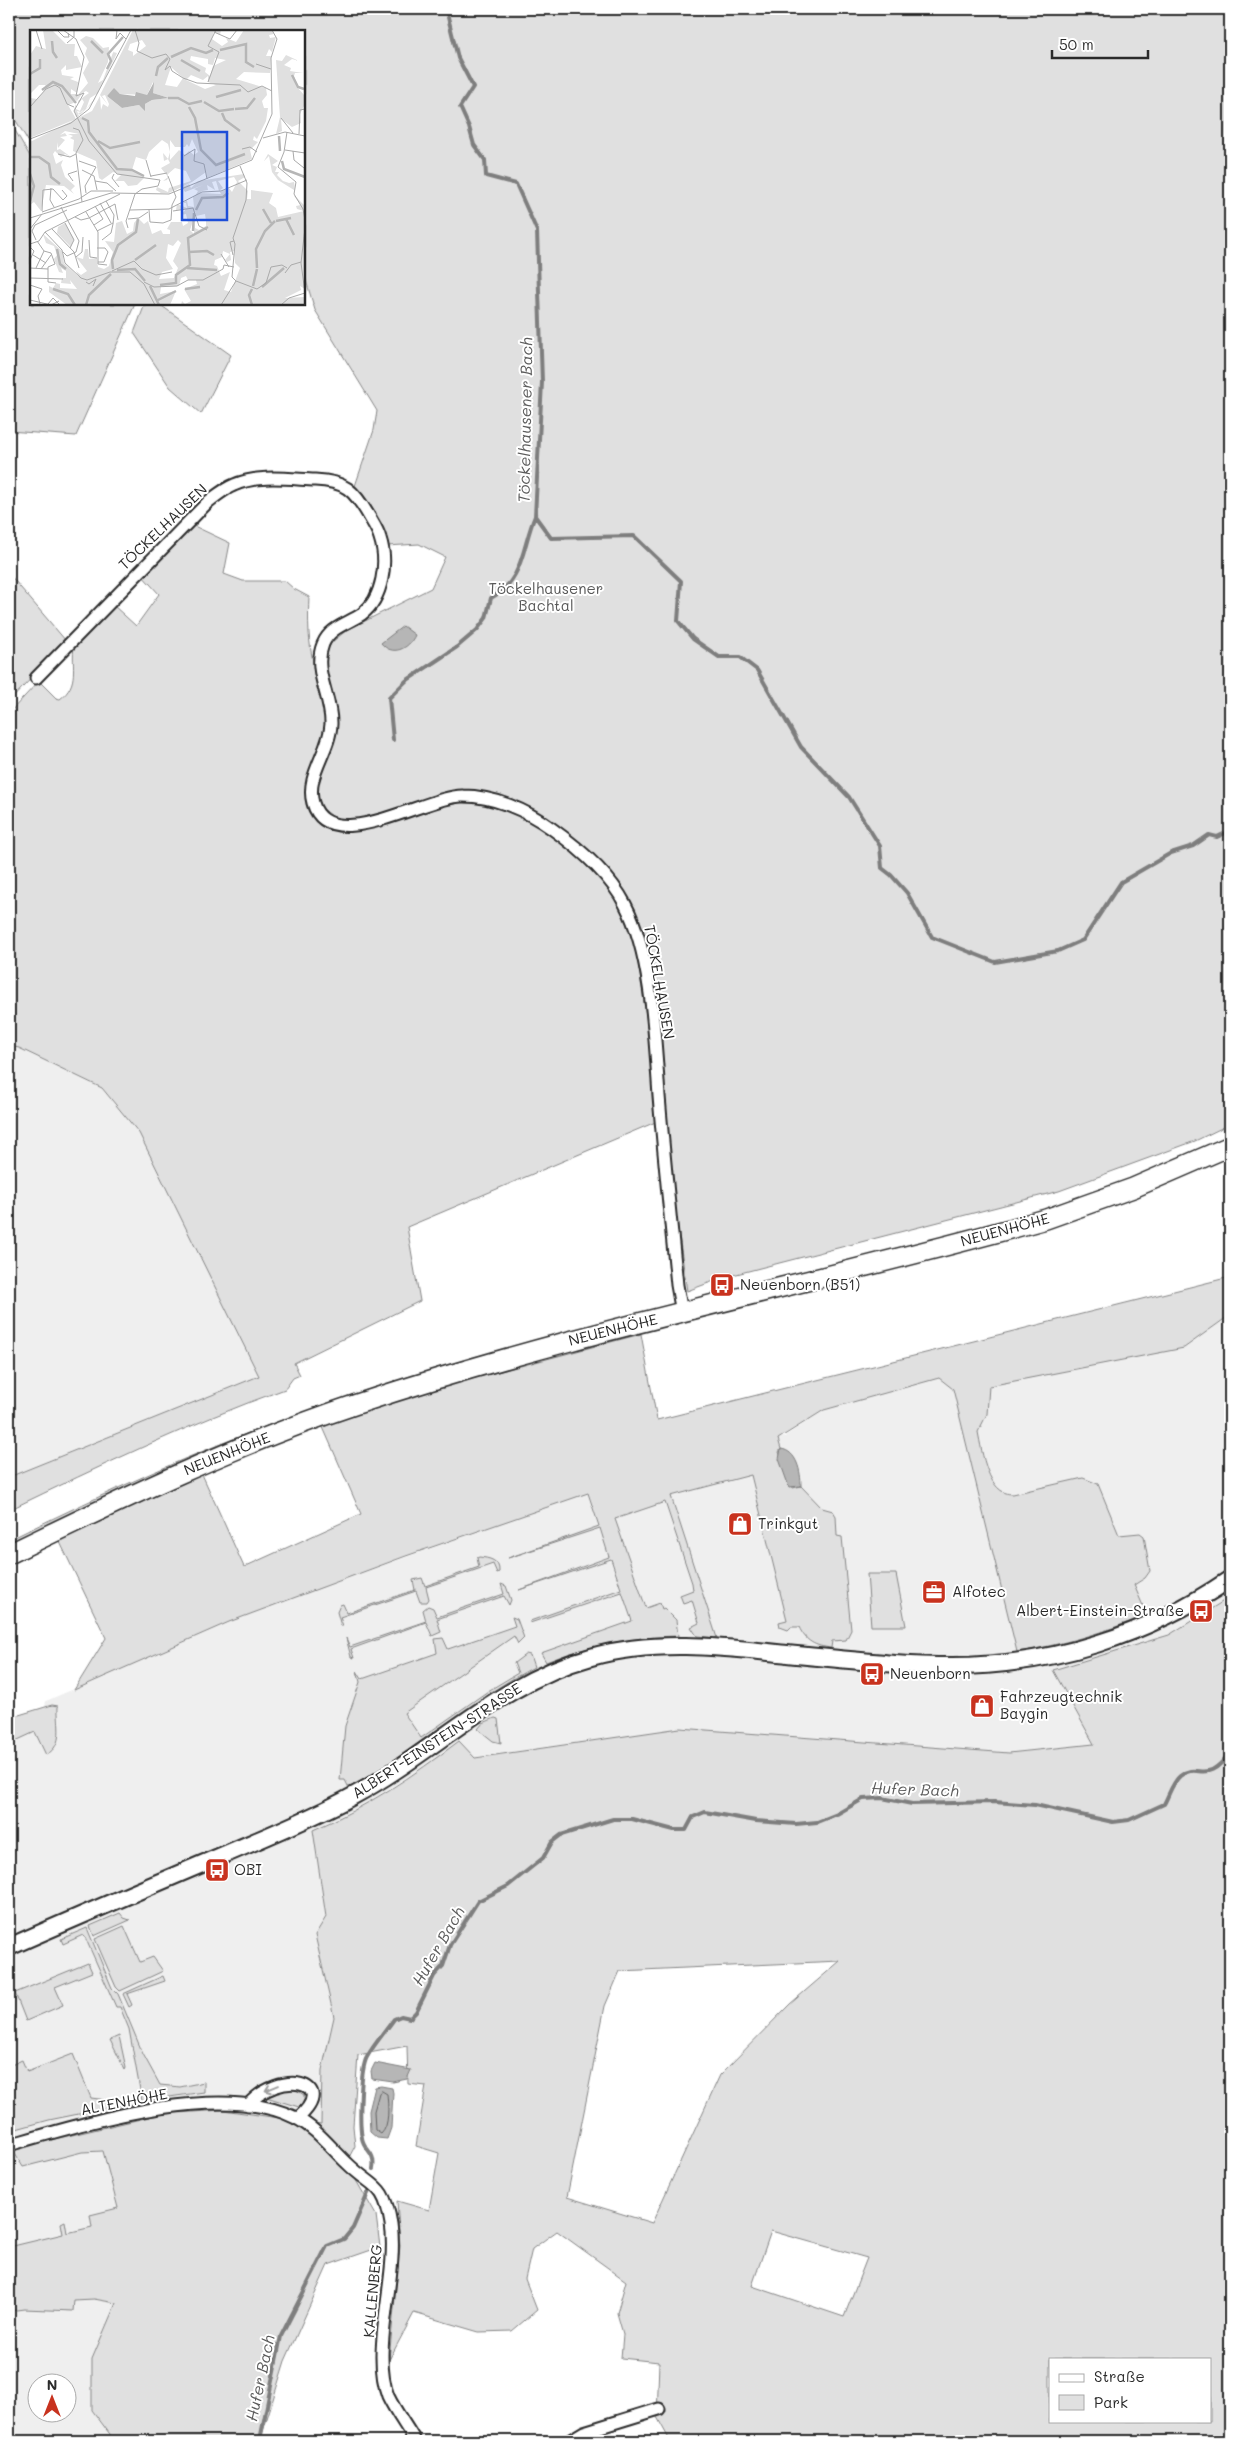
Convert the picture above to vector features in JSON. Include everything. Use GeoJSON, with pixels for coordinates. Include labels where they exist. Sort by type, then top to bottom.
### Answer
{"type":"FeatureCollection","features":[{"type":"Feature","properties":{"kind":"main road","name":"NEUENHÖHE"},"geometry":{"type":"LineString","coordinates":[[9,1554],[182,1472],[345,1408],[485,1364],[1046,1219],[1132,1188],[1230,1146]]}},
{"type":"Feature","properties":{"kind":"street","name":"TÖCKELHAUSEN"},"geometry":{"type":"LineString","coordinates":[[36,678],[208,502],[229,487],[256,479],[292,479],[333,481],[349,488],[364,507],[380,536],[383,567],[379,588],[366,610],[332,631],[322,648],[319,665],[330,704],[331,728],[312,783],[311,792],[316,809],[331,822],[354,826],[384,820],[434,800],[451,796],[472,796],[500,802],[531,815],[550,827],[593,863],[619,892],[634,923],[649,997],[676,1275],[682,1313]]}},
{"type":"Feature","properties":{"kind":"street","name":"ALBERT-EINSTEIN-STRASSE"},"geometry":{"type":"LineString","coordinates":[[9,1947],[338,1804],[392,1773],[501,1696],[543,1673],[575,1661],[617,1651],[663,1646],[728,1648],[926,1666],[971,1666],[1023,1661],[1070,1652],[1127,1634],[1186,1606],[1230,1578]]}},
{"type":"Feature","properties":{"kind":"street"},"geometry":{"type":"LineString","coordinates":[[248,2105],[263,2091],[288,2083],[301,2083],[309,2088],[311,2103],[297,2119]]}},
{"type":"Feature","properties":{"kind":"street","name":"ALTENHÖHE"},"geometry":{"type":"LineString","coordinates":[[9,2145],[146,2111],[195,2105],[248,2105],[275,2110],[297,2119],[319,2136]]}},
{"type":"Feature","properties":{"kind":"street","name":"KALLENBERG"},"geometry":{"type":"LineString","coordinates":[[319,2136],[354,2170],[371,2181],[385,2196],[391,2224],[393,2248],[383,2375],[388,2396],[415,2441]]}},
{"type":"Feature","properties":{"kind":"street"},"geometry":{"type":"LineString","coordinates":[[569,2441],[584,2432],[659,2409]]}},
{"type":"Feature","properties":{"kind":"shaded area"},"geometry":{"type":"Polygon","coordinates":[[[9,1046],[19,1048],[102,1088],[139,1133],[260,1376],[11,1476],[9,1470],[9,1046]]]}},
{"type":"Feature","properties":{"kind":"shaded area"},"geometry":{"type":"Polygon","coordinates":[[[1230,1315],[1230,1597],[1169,1635],[1053,1670],[1095,1744],[1009,1753],[680,1728],[428,1764],[358,1809],[313,1830],[326,1917],[315,1935],[334,2017],[322,2070],[321,2124],[223,2110],[163,2114],[82,2132],[23,2166],[82,2152],[132,2151],[117,2303],[92,2359],[92,2410],[115,2441],[9,2441],[9,1718],[45,1707],[46,1701],[229,1622],[314,1590],[594,1490],[784,1437],[824,1410],[939,1378],[1184,1348],[1230,1315]]]}},
{"type":"Feature","properties":{"kind":"green space","name":"Töckelhausener Bachtal"},"geometry":{"type":"Polygon","coordinates":[[[9,9],[1230,9],[1230,1124],[1195,1141],[1059,1191],[725,1277],[687,1291],[672,1186],[654,995],[639,920],[622,887],[574,840],[471,792],[451,792],[433,796],[373,819],[336,819],[309,798],[334,732],[323,663],[326,662],[325,654],[332,642],[347,630],[431,588],[445,557],[419,544],[387,546],[382,526],[355,486],[374,430],[377,411],[315,310],[305,277],[305,30],[30,30],[30,144],[9,109],[9,9]]]}},
{"type":"Feature","properties":{"kind":"green space"},"geometry":{"type":"Polygon","coordinates":[[[9,120],[30,156],[30,305],[135,305],[76,436],[9,431],[9,120]]]}},
{"type":"Feature","properties":{"kind":"green space"},"geometry":{"type":"Polygon","coordinates":[[[145,305],[160,305],[231,355],[201,414],[170,387],[134,333],[145,305]]]}},
{"type":"Feature","properties":{"kind":"green space"},"geometry":{"type":"Polygon","coordinates":[[[189,526],[194,526],[230,543],[224,574],[243,581],[285,581],[294,589],[309,597],[311,648],[325,706],[326,722],[323,740],[308,784],[306,804],[309,812],[322,825],[339,831],[358,830],[378,826],[452,801],[474,801],[499,807],[525,818],[550,833],[573,850],[611,888],[622,907],[635,947],[649,1038],[658,1121],[407,1227],[420,1301],[294,1363],[300,1375],[293,1378],[285,1389],[180,1431],[9,1510],[9,1477],[259,1376],[139,1133],[102,1088],[19,1048],[9,1046],[9,713],[39,681],[56,698],[60,699],[66,693],[72,681],[74,646],[113,605],[136,626],[159,594],[141,574],[189,526]]]}},
{"type":"Feature","properties":{"kind":"green space"},"geometry":{"type":"Polygon","coordinates":[[[9,574],[66,641],[9,702],[9,574]]]}},
{"type":"Feature","properties":{"kind":"green space"},"geometry":{"type":"Polygon","coordinates":[[[1230,1277],[1230,1315],[1184,1348],[989,1386],[987,1414],[978,1432],[984,1461],[992,1480],[998,1488],[1013,1494],[1083,1478],[1098,1484],[1119,1535],[1140,1533],[1144,1536],[1150,1571],[1145,1578],[1134,1585],[1147,1615],[1115,1627],[1067,1642],[1017,1652],[953,1389],[939,1378],[824,1410],[778,1439],[781,1449],[779,1452],[793,1488],[801,1486],[822,1508],[833,1511],[836,1516],[837,1536],[842,1537],[851,1630],[846,1640],[832,1641],[831,1648],[820,1646],[808,1640],[799,1627],[791,1627],[788,1630],[780,1627],[779,1622],[787,1620],[751,1475],[671,1496],[717,1638],[697,1636],[691,1627],[699,1623],[692,1600],[683,1603],[680,1595],[693,1590],[692,1583],[665,1502],[615,1519],[646,1608],[660,1603],[662,1609],[664,1608],[676,1620],[678,1636],[610,1643],[546,1662],[541,1653],[632,1621],[622,1592],[530,1623],[530,1621],[621,1589],[611,1559],[519,1590],[609,1557],[600,1528],[508,1558],[599,1526],[588,1493],[406,1556],[229,1622],[74,1690],[106,1638],[58,1538],[201,1472],[244,1567],[361,1514],[322,1425],[441,1387],[641,1334],[657,1420],[1230,1277]]]}},
{"type":"Feature","properties":{"kind":"green space"},"geometry":{"type":"Polygon","coordinates":[[[285,1419],[286,1421],[9,1545],[9,1541],[17,1536],[83,1504],[183,1460],[285,1419]]]}},
{"type":"Feature","properties":{"kind":"green space"},"geometry":{"type":"Polygon","coordinates":[[[477,1558],[496,1562],[499,1572],[497,1573],[493,1564],[426,1587],[429,1599],[427,1602],[420,1602],[416,1591],[340,1617],[343,1626],[341,1626],[337,1612],[340,1605],[343,1604],[347,1613],[415,1590],[413,1580],[422,1578],[425,1586],[479,1567],[477,1558]]]}},
{"type":"Feature","properties":{"kind":"green space"},"geometry":{"type":"Polygon","coordinates":[[[867,1574],[896,1574],[906,1626],[871,1626],[867,1574]]]}},
{"type":"Feature","properties":{"kind":"green space"},"geometry":{"type":"Polygon","coordinates":[[[501,1584],[506,1586],[511,1600],[509,1605],[504,1596],[437,1619],[441,1632],[432,1636],[426,1622],[351,1649],[354,1658],[351,1657],[346,1638],[350,1647],[426,1621],[423,1610],[428,1606],[433,1608],[437,1617],[504,1594],[501,1584]]]}},
{"type":"Feature","properties":{"kind":"green space"},"geometry":{"type":"Polygon","coordinates":[[[1230,1597],[1230,2441],[668,2441],[668,2437],[657,2417],[659,2362],[621,2358],[623,2334],[617,2313],[626,2281],[557,2231],[532,2249],[525,2279],[537,2310],[512,2331],[479,2332],[414,2313],[389,2360],[400,2246],[397,2201],[429,2210],[439,2153],[416,2146],[426,2086],[408,2084],[407,2046],[358,2055],[353,2126],[355,2146],[346,2163],[376,2215],[380,2247],[328,2265],[285,2361],[260,2441],[115,2441],[92,2410],[92,2359],[116,2303],[94,2299],[74,2300],[73,2311],[24,2309],[9,2311],[9,2247],[63,2234],[61,2223],[65,2221],[67,2233],[92,2227],[90,2215],[118,2208],[103,2151],[82,2152],[23,2167],[12,2149],[162,2114],[223,2110],[321,2124],[322,2070],[334,2017],[315,1935],[326,1917],[313,1830],[371,1801],[459,1741],[475,1758],[680,1728],[1009,1753],[1094,1744],[1053,1670],[1169,1635],[1230,1597]],[[840,1961],[620,1971],[605,2006],[567,2197],[652,2223],[720,2075],[790,2004],[840,1961]],[[771,2231],[752,2286],[844,2317],[867,2258],[771,2231]]]}},
{"type":"Feature","properties":{"kind":"green space"},"geometry":{"type":"Polygon","coordinates":[[[512,1617],[517,1619],[524,1638],[518,1644],[514,1636],[404,1713],[421,1738],[488,1691],[518,1673],[514,1663],[526,1654],[530,1655],[534,1667],[486,1695],[396,1759],[349,1788],[345,1780],[340,1780],[345,1726],[360,1682],[357,1671],[362,1679],[437,1653],[435,1639],[443,1638],[448,1649],[515,1626],[512,1617]]]}},
{"type":"Feature","properties":{"kind":"green space"},"geometry":{"type":"Polygon","coordinates":[[[52,1705],[58,1706],[59,1734],[52,1751],[46,1755],[35,1732],[9,1744],[9,1718],[52,1705]]]}},
{"type":"Feature","properties":{"kind":"green space"},"geometry":{"type":"Polygon","coordinates":[[[495,1718],[498,1719],[501,1743],[493,1741],[478,1729],[483,1723],[495,1718]]]}},
{"type":"Feature","properties":{"kind":"green space"},"geometry":{"type":"Polygon","coordinates":[[[120,1913],[124,1918],[130,1920],[94,1936],[90,1926],[120,1913]]]}},
{"type":"Feature","properties":{"kind":"green space"},"geometry":{"type":"Polygon","coordinates":[[[124,1926],[140,1962],[153,1957],[163,1971],[120,1991],[116,1987],[95,1939],[124,1926]]]}},
{"type":"Feature","properties":{"kind":"green space"},"geometry":{"type":"Polygon","coordinates":[[[87,1928],[112,1988],[118,1994],[143,2054],[160,2085],[180,2087],[204,2082],[204,2092],[142,2101],[129,2029],[120,2007],[116,2007],[85,1937],[83,1935],[63,1944],[61,1939],[87,1928]]]}},
{"type":"Feature","properties":{"kind":"green space"},"geometry":{"type":"Polygon","coordinates":[[[88,1963],[92,1972],[55,1987],[63,2005],[26,2021],[15,1993],[88,1963]]]}},
{"type":"Feature","properties":{"kind":"green space"},"geometry":{"type":"Polygon","coordinates":[[[163,1976],[165,1981],[127,1994],[132,2005],[129,2007],[123,1994],[163,1976]]]}},
{"type":"Feature","properties":{"kind":"green space"},"geometry":{"type":"Polygon","coordinates":[[[119,2036],[126,2068],[125,2070],[110,2040],[119,2036]]]}},
{"type":"Feature","properties":{"kind":"green space"},"geometry":{"type":"Polygon","coordinates":[[[73,2054],[91,2098],[122,2102],[123,2105],[49,2120],[9,2131],[9,2066],[22,2060],[27,2072],[73,2054]]]}},
{"type":"Feature","properties":{"kind":"green space"},"geometry":{"type":"Polygon","coordinates":[[[295,2089],[304,2095],[304,2102],[299,2107],[266,2097],[281,2091],[295,2089]]]}},
{"type":"Feature","properties":{"kind":"water"},"geometry":{"type":"Polygon","coordinates":[[[403,626],[415,635],[409,644],[400,650],[390,650],[381,643],[403,626]]]}},
{"type":"Feature","properties":{"kind":"water"},"geometry":{"type":"Polygon","coordinates":[[[781,1449],[791,1454],[797,1463],[801,1486],[789,1487],[779,1459],[781,1449]]]}},
{"type":"Feature","properties":{"kind":"water"},"geometry":{"type":"Polygon","coordinates":[[[375,2063],[411,2070],[407,2079],[393,2082],[372,2079],[371,2071],[375,2063]]]}},
{"type":"Feature","properties":{"kind":"water"},"geometry":{"type":"Polygon","coordinates":[[[375,2087],[392,2088],[393,2093],[391,2128],[387,2139],[377,2138],[370,2132],[369,2111],[375,2087]]]}},
{"type":"Feature","properties":{"kind":"waterway","name":"Töckelhausener Bach"},"geometry":{"type":"LineString","coordinates":[[446,9],[458,58],[473,87],[460,107],[469,127],[474,145],[485,160],[486,176],[516,184],[537,231],[542,382],[535,516],[551,538],[634,536],[681,581],[678,621],[693,639],[719,657],[740,657],[757,670],[801,747],[849,797],[880,846],[882,868],[907,893],[932,937],[995,962],[1058,951],[1083,940],[1121,882],[1171,853],[1193,846],[1209,835],[1217,837],[1230,831]]}},
{"type":"Feature","properties":{"kind":"waterway"},"geometry":{"type":"LineString","coordinates":[[393,740],[389,698],[406,681],[457,647],[477,630],[486,618],[491,598],[502,591],[516,572],[535,516]]}},
{"type":"Feature","properties":{"kind":"waterway","name":"Hufer Bach"},"geometry":{"type":"LineString","coordinates":[[373,2169],[373,2158],[363,2142],[361,2121],[363,2073],[367,2057],[394,2019],[401,2016],[410,2018],[416,2012],[434,1976],[443,1966],[450,1945],[478,1901],[508,1886],[543,1858],[552,1842],[561,1835],[613,1819],[632,1819],[674,1830],[686,1830],[693,1817],[705,1812],[756,1821],[796,1824],[817,1822],[837,1814],[863,1799],[882,1798],[912,1804],[994,1802],[1035,1805],[1113,1822],[1129,1820],[1164,1804],[1180,1776],[1192,1771],[1209,1771],[1222,1762],[1230,1752]]}},
{"type":"Feature","properties":{"kind":"waterway","name":"Hufer Bach"},"geometry":{"type":"LineString","coordinates":[[269,2441],[260,2440],[281,2336],[327,2246],[344,2239],[353,2228],[369,2191]]}},
{"type":"Feature","properties":{"kind":"place","name":"Neuenborn (B51)"},"geometry":{"type":"Point","coordinates":[722,1285]}},
{"type":"Feature","properties":{"kind":"place","name":"Trinkgut"},"geometry":{"type":"Point","coordinates":[740,1524]}},
{"type":"Feature","properties":{"kind":"place","name":"Alfotec"},"geometry":{"type":"Point","coordinates":[934,1592]}},
{"type":"Feature","properties":{"kind":"place","name":"Albert-Einstein-Straße"},"geometry":{"type":"Point","coordinates":[1201,1611]}},
{"type":"Feature","properties":{"kind":"place","name":"Neuenborn"},"geometry":{"type":"Point","coordinates":[872,1674]}},
{"type":"Feature","properties":{"kind":"place","name":"Fahrzeugtechnik Baygin"},"geometry":{"type":"Point","coordinates":[982,1706]}},
{"type":"Feature","properties":{"kind":"place","name":"OBI"},"geometry":{"type":"Point","coordinates":[217,1870]}}]}
